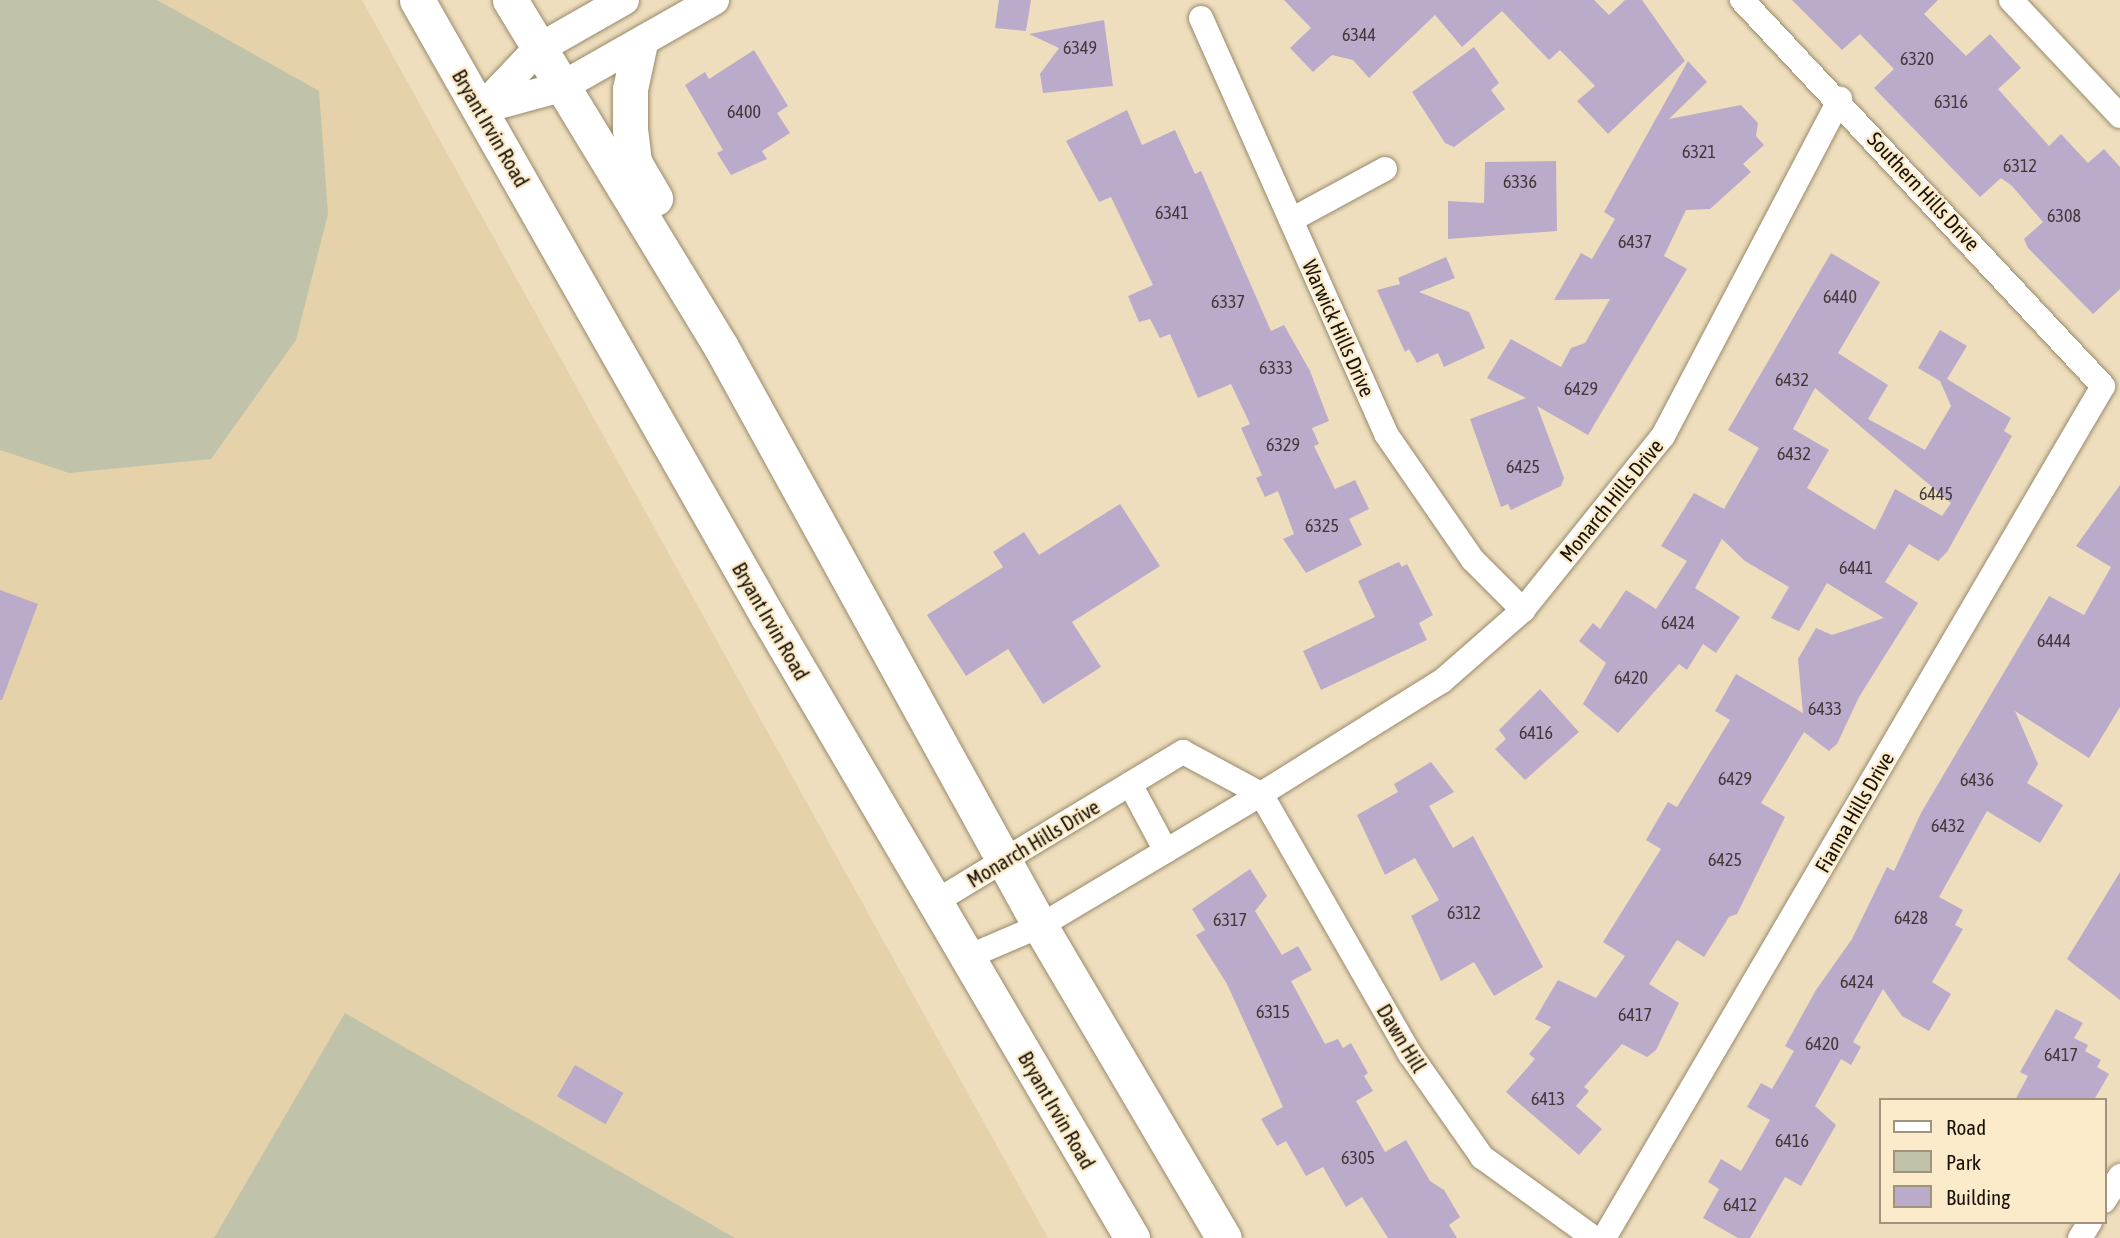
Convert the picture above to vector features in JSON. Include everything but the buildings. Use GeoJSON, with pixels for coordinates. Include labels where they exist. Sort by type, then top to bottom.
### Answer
{"type":"FeatureCollection","features":[{"type":"Feature","properties":{"kind":"main road","name":"Bryant Irvin Road"},"geometry":{"type":"LineString","coordinates":[[417,0],[935,902],[970,956],[1132,1238]]}},
{"type":"Feature","properties":{"kind":"main road"},"geometry":{"type":"LineString","coordinates":[[510,0],[721,347],[1040,926],[1224,1238]]}},
{"type":"Feature","properties":{"kind":"main road"},"geometry":{"type":"LineString","coordinates":[[639,47],[630,89],[634,162],[709,289],[721,347]]}},
{"type":"Feature","properties":{"kind":"street"},"geometry":{"type":"LineString","coordinates":[[480,110],[538,49],[624,0]]}},
{"type":"Feature","properties":{"kind":"street"},"geometry":{"type":"LineString","coordinates":[[480,110],[561,87],[639,47],[714,0]]}},
{"type":"Feature","properties":{"kind":"street","name":"Southern Hills Drive"},"geometry":{"type":"LineString","coordinates":[[1742,0],[1840,99],[2103,386]]}},
{"type":"Feature","properties":{"kind":"street"},"geometry":{"type":"LineString","coordinates":[[2011,0],[2120,116]]}},
{"type":"Feature","properties":{"kind":"street","name":"Warwick Hills Drive"},"geometry":{"type":"LineString","coordinates":[[1201,18],[1386,434],[1473,560],[1522,610]]}},
{"type":"Feature","properties":{"kind":"street","name":"Monarch Hills Drive"},"geometry":{"type":"LineString","coordinates":[[970,956],[1040,926],[1261,794],[1442,681],[1522,610],[1663,436],[1840,99]]}},
{"type":"Feature","properties":{"kind":"street"},"geometry":{"type":"LineString","coordinates":[[1291,220],[1385,169]]}},
{"type":"Feature","properties":{"kind":"street","name":"Fianna Hills Drive"},"geometry":{"type":"LineString","coordinates":[[1604,1238],[2103,386]]}},
{"type":"Feature","properties":{"kind":"street","name":"Monarch Hills Drive"},"geometry":{"type":"LineString","coordinates":[[935,902],[1183,752],[1261,794]]}},
{"type":"Feature","properties":{"kind":"street"},"geometry":{"type":"LineString","coordinates":[[1130,784],[1166,851]]}},
{"type":"Feature","properties":{"kind":"street","name":"Dawn Hill"},"geometry":{"type":"LineString","coordinates":[[1261,794],[1410,1054],[1482,1157],[1594,1238]]}},
{"type":"Feature","properties":{"kind":"street"},"geometry":{"type":"LineString","coordinates":[[2106,1198],[2120,1176]]}},
{"type":"Feature","properties":{"kind":"shaded area"},"geometry":{"type":"Polygon","coordinates":[[[0,0],[362,0],[1048,1238],[0,1238],[0,0]]]}},
{"type":"Feature","properties":{"kind":"green space"},"geometry":{"type":"Polygon","coordinates":[[[0,0],[157,0],[319,91],[328,214],[296,340],[211,459],[69,473],[0,450],[0,0]]]}},
{"type":"Feature","properties":{"kind":"green space"},"geometry":{"type":"Polygon","coordinates":[[[345,1013],[735,1238],[214,1238],[345,1013]]]}}]}
